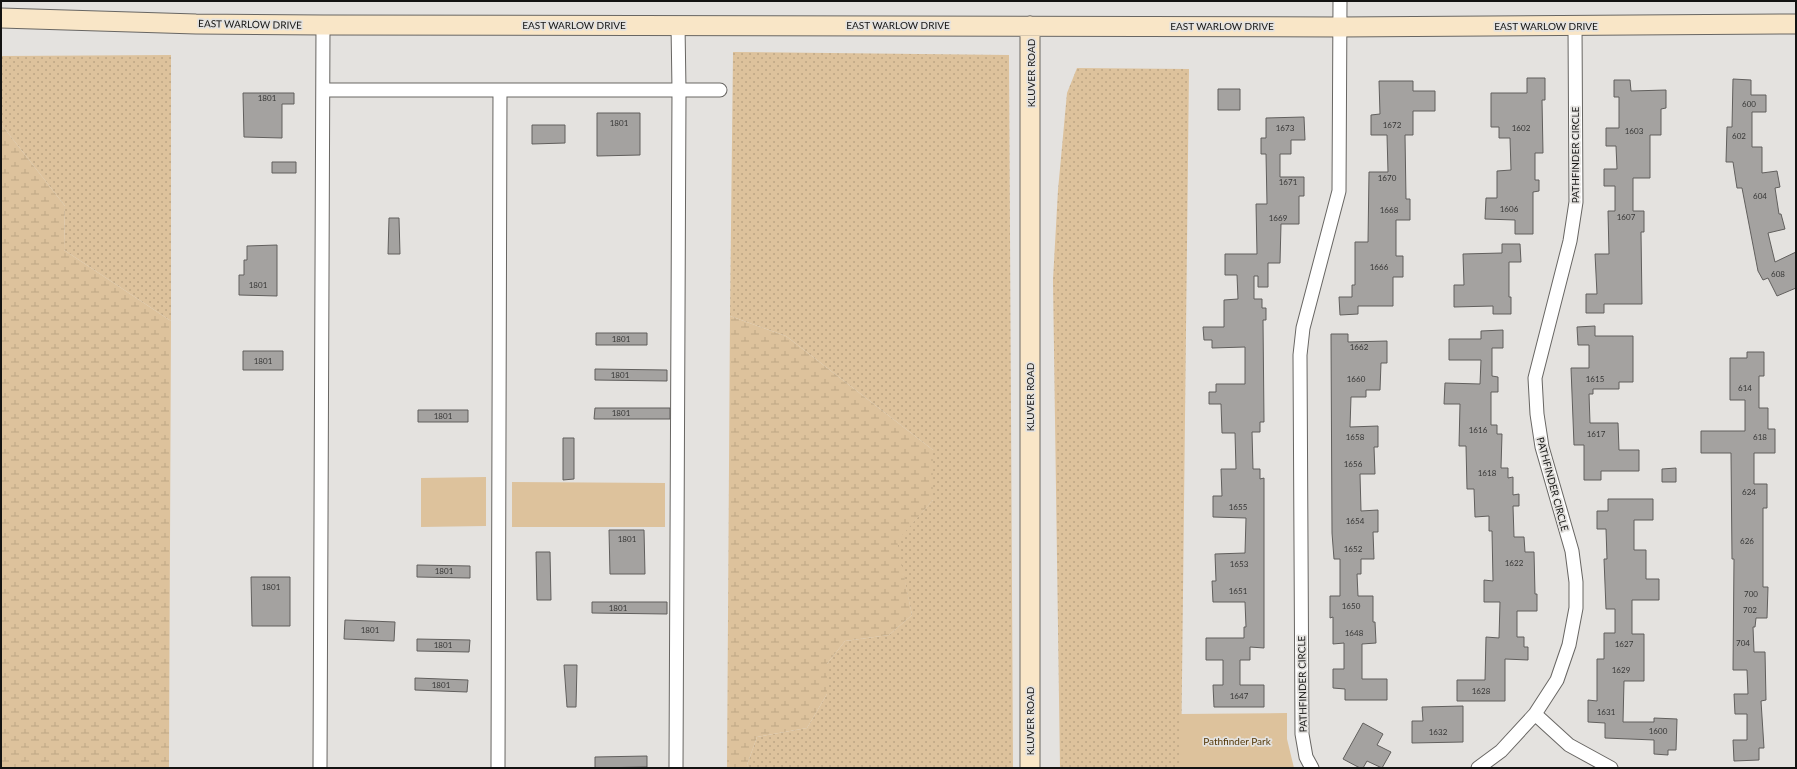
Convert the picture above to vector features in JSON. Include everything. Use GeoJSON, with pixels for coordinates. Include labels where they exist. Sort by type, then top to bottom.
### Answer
{"type":"FeatureCollection","features":[{"type":"Feature","properties":{"kind":"street","name":"PATHFINDER CIRCLE"},"geometry":{"type":"LineString","coordinates":[[1312,768],[1306,757],[1302,734],[1300,355],[1303,328],[1339,192],[1340,1]]}},
{"type":"Feature","properties":{"kind":"street","name":"EAST WARLOW DRIVE"},"geometry":{"type":"LineString","coordinates":[[1,18],[173,23],[323,25],[1575,26],[1796,24]]}},
{"type":"Feature","properties":{"kind":"street"},"geometry":{"type":"LineString","coordinates":[[320,768],[323,25]]}},
{"type":"Feature","properties":{"kind":"street"},"geometry":{"type":"LineString","coordinates":[[676,768],[678,25]]}},
{"type":"Feature","properties":{"kind":"street","name":"KLUVER ROAD"},"geometry":{"type":"LineString","coordinates":[[1030,26],[1030,768]]}},
{"type":"Feature","properties":{"kind":"street","name":"PATHFINDER CIRCLE"},"geometry":{"type":"LineString","coordinates":[[1478,768],[1501,751],[1535,714],[1557,680],[1569,645],[1576,608],[1576,582],[1572,551],[1542,447],[1536,414],[1535,378],[1570,241],[1576,202],[1575,26]]}},
{"type":"Feature","properties":{"kind":"street"},"geometry":{"type":"LineString","coordinates":[[323,90],[720,90]]}},
{"type":"Feature","properties":{"kind":"street"},"geometry":{"type":"LineString","coordinates":[[498,768],[500,90]]}},
{"type":"Feature","properties":{"kind":"street"},"geometry":{"type":"LineString","coordinates":[[1535,714],[1568,745],[1611,768]]}},
{"type":"Feature","properties":{"kind":"green space"},"geometry":{"type":"Polygon","coordinates":[[[733,52],[1009,55],[1013,768],[749,768],[747,765],[757,737],[807,728],[827,694],[827,664],[845,641],[889,635],[912,615],[896,541],[933,500],[933,450],[786,336],[730,316],[733,52]]]}},
{"type":"Feature","properties":{"kind":"green space"},"geometry":{"type":"Polygon","coordinates":[[[171,55],[171,321],[64,250],[65,206],[1,124],[1,56],[171,55]]]}},
{"type":"Feature","properties":{"kind":"green space"},"geometry":{"type":"Polygon","coordinates":[[[1077,68],[1189,69],[1181,768],[1060,768],[1053,280],[1058,190],[1067,93],[1077,68]]]}},
{"type":"Feature","properties":{"kind":"green space"},"geometry":{"type":"Polygon","coordinates":[[[1,124],[65,206],[64,250],[171,321],[169,768],[1,768],[1,124]]]}},
{"type":"Feature","properties":{"kind":"green space"},"geometry":{"type":"Polygon","coordinates":[[[730,316],[786,336],[933,450],[933,500],[897,541],[912,615],[889,635],[845,641],[827,664],[827,694],[807,728],[757,737],[747,765],[749,768],[727,768],[730,316]]]}},
{"type":"Feature","properties":{"kind":"green space"},"geometry":{"type":"Polygon","coordinates":[[[486,477],[486,526],[421,527],[421,478],[486,477]]]}},
{"type":"Feature","properties":{"kind":"green space"},"geometry":{"type":"Polygon","coordinates":[[[512,482],[665,483],[665,527],[512,527],[512,482]]]}},
{"type":"Feature","properties":{"kind":"green space","name":"Pathfinder Park"},"geometry":{"type":"Polygon","coordinates":[[[1287,713],[1287,739],[1294,768],[1181,768],[1181,714],[1287,713]]]}},
{"type":"Feature","properties":{"kind":"building"},"geometry":{"type":"Polygon","coordinates":[[[1527,78],[1545,78],[1545,100],[1542,100],[1543,153],[1535,153],[1535,180],[1539,180],[1539,191],[1533,192],[1533,234],[1515,234],[1515,220],[1485,219],[1486,198],[1497,198],[1497,171],[1511,170],[1510,138],[1499,138],[1499,127],[1491,127],[1491,93],[1527,93],[1527,78]]]}},
{"type":"Feature","properties":{"kind":"building"},"geometry":{"type":"Polygon","coordinates":[[[1733,79],[1751,80],[1751,95],[1766,95],[1766,112],[1752,112],[1752,147],[1762,147],[1762,173],[1777,171],[1780,187],[1775,188],[1779,214],[1781,214],[1785,229],[1768,233],[1775,262],[1796,252],[1796,288],[1777,296],[1768,278],[1763,280],[1758,271],[1742,188],[1737,188],[1733,162],[1726,162],[1727,127],[1732,127],[1733,79]]]}},
{"type":"Feature","properties":{"kind":"building"},"geometry":{"type":"Polygon","coordinates":[[[1614,80],[1630,80],[1631,91],[1666,90],[1666,108],[1661,109],[1661,135],[1650,135],[1650,178],[1633,178],[1633,211],[1644,211],[1644,232],[1641,232],[1642,304],[1604,304],[1604,313],[1586,313],[1586,294],[1597,294],[1595,254],[1609,254],[1608,211],[1615,211],[1615,186],[1604,186],[1604,169],[1617,169],[1616,146],[1606,146],[1606,128],[1619,128],[1619,97],[1614,97],[1614,80]]]}},
{"type":"Feature","properties":{"kind":"building"},"geometry":{"type":"Polygon","coordinates":[[[1379,81],[1413,81],[1413,91],[1435,91],[1435,111],[1413,111],[1413,135],[1405,135],[1406,199],[1410,199],[1410,220],[1396,220],[1396,256],[1403,256],[1403,277],[1393,277],[1393,306],[1358,306],[1358,314],[1340,315],[1339,297],[1352,297],[1352,285],[1355,285],[1355,242],[1368,242],[1369,172],[1388,172],[1387,135],[1371,135],[1371,115],[1380,114],[1379,81]]]}},
{"type":"Feature","properties":{"kind":"building"},"geometry":{"type":"Polygon","coordinates":[[[1218,89],[1240,89],[1240,110],[1218,110],[1218,89]]]}},
{"type":"Feature","properties":{"kind":"building"},"geometry":{"type":"Polygon","coordinates":[[[243,93],[294,93],[294,104],[282,104],[282,138],[244,137],[243,93]]]}},
{"type":"Feature","properties":{"kind":"building"},"geometry":{"type":"Polygon","coordinates":[[[597,113],[640,113],[640,155],[597,156],[597,113]]]}},
{"type":"Feature","properties":{"kind":"building"},"geometry":{"type":"Polygon","coordinates":[[[1304,117],[1305,140],[1291,140],[1291,154],[1280,154],[1280,177],[1304,177],[1304,196],[1299,196],[1299,224],[1281,224],[1280,263],[1268,263],[1268,287],[1258,287],[1258,276],[1254,276],[1254,299],[1262,299],[1262,308],[1266,308],[1266,320],[1263,320],[1264,422],[1260,422],[1260,432],[1252,432],[1253,469],[1260,469],[1260,479],[1264,478],[1264,648],[1250,647],[1250,660],[1240,660],[1240,685],[1264,685],[1264,707],[1214,707],[1213,685],[1223,685],[1223,660],[1206,660],[1206,638],[1244,638],[1244,627],[1246,627],[1245,602],[1213,602],[1212,581],[1216,581],[1215,554],[1245,553],[1246,518],[1213,517],[1213,496],[1222,496],[1221,469],[1236,469],[1235,433],[1222,433],[1221,404],[1209,404],[1209,392],[1216,392],[1216,384],[1245,384],[1245,347],[1212,348],[1212,340],[1204,340],[1203,327],[1224,327],[1224,300],[1238,299],[1237,275],[1225,275],[1225,254],[1257,254],[1256,204],[1267,204],[1266,154],[1261,154],[1261,138],[1266,138],[1266,118],[1304,117]]]}},
{"type":"Feature","properties":{"kind":"building"},"geometry":{"type":"Polygon","coordinates":[[[532,125],[565,125],[565,143],[532,144],[532,125]]]}},
{"type":"Feature","properties":{"kind":"building"},"geometry":{"type":"Polygon","coordinates":[[[272,162],[296,162],[296,173],[272,173],[272,162]]]}},
{"type":"Feature","properties":{"kind":"building"},"geometry":{"type":"Polygon","coordinates":[[[389,218],[399,218],[400,254],[388,254],[389,218]]]}},
{"type":"Feature","properties":{"kind":"building"},"geometry":{"type":"Polygon","coordinates":[[[1502,244],[1520,244],[1521,262],[1509,262],[1509,297],[1511,297],[1511,314],[1493,314],[1493,306],[1454,307],[1454,285],[1464,285],[1463,254],[1502,253],[1502,244]]]}},
{"type":"Feature","properties":{"kind":"building"},"geometry":{"type":"Polygon","coordinates":[[[277,245],[277,296],[239,295],[239,275],[244,275],[244,260],[247,260],[247,246],[277,245]]]}},
{"type":"Feature","properties":{"kind":"building"},"geometry":{"type":"Polygon","coordinates":[[[1595,326],[1595,336],[1633,336],[1633,382],[1619,382],[1619,389],[1593,389],[1593,394],[1589,394],[1590,423],[1618,423],[1619,450],[1639,450],[1639,471],[1601,471],[1601,480],[1584,480],[1584,445],[1574,445],[1571,368],[1589,368],[1589,345],[1578,345],[1577,327],[1595,326]]]}},
{"type":"Feature","properties":{"kind":"building"},"geometry":{"type":"Polygon","coordinates":[[[1503,330],[1503,348],[1492,348],[1492,376],[1498,377],[1498,392],[1491,392],[1491,425],[1497,425],[1497,434],[1502,434],[1501,468],[1508,468],[1508,478],[1513,477],[1513,495],[1519,494],[1519,506],[1513,506],[1514,537],[1524,537],[1525,552],[1534,552],[1537,611],[1517,611],[1517,637],[1524,637],[1524,647],[1528,647],[1528,660],[1505,659],[1505,701],[1457,701],[1457,680],[1485,680],[1486,637],[1499,638],[1500,602],[1484,602],[1484,580],[1493,581],[1492,531],[1489,531],[1489,516],[1475,517],[1474,489],[1467,489],[1466,446],[1459,446],[1460,404],[1444,404],[1445,383],[1480,384],[1481,360],[1449,360],[1449,339],[1481,339],[1481,331],[1503,330]]]}},
{"type":"Feature","properties":{"kind":"building"},"geometry":{"type":"Polygon","coordinates":[[[596,333],[647,333],[647,345],[596,345],[596,333]]]}},
{"type":"Feature","properties":{"kind":"building"},"geometry":{"type":"Polygon","coordinates":[[[1331,334],[1348,334],[1348,342],[1387,341],[1387,363],[1381,363],[1380,390],[1366,390],[1366,397],[1351,397],[1350,427],[1378,426],[1378,447],[1374,447],[1375,474],[1360,474],[1361,511],[1378,510],[1378,532],[1373,532],[1374,559],[1361,559],[1361,574],[1357,574],[1358,596],[1373,596],[1373,622],[1375,622],[1376,643],[1362,644],[1362,679],[1387,679],[1387,700],[1345,700],[1345,689],[1333,688],[1333,669],[1344,669],[1344,643],[1333,644],[1333,617],[1330,618],[1330,596],[1340,596],[1340,559],[1334,559],[1332,533],[1331,334]]]}},
{"type":"Feature","properties":{"kind":"building"},"geometry":{"type":"Polygon","coordinates":[[[243,351],[283,351],[283,370],[243,370],[243,351]]]}},
{"type":"Feature","properties":{"kind":"building"},"geometry":{"type":"Polygon","coordinates":[[[1747,352],[1764,352],[1764,376],[1759,376],[1759,408],[1768,408],[1768,429],[1775,429],[1775,453],[1754,453],[1754,484],[1767,484],[1767,508],[1763,508],[1763,587],[1768,587],[1767,618],[1756,618],[1755,627],[1753,627],[1754,652],[1765,652],[1766,700],[1761,701],[1764,748],[1759,748],[1759,760],[1734,761],[1733,740],[1747,740],[1747,714],[1735,714],[1734,694],[1748,694],[1747,670],[1733,670],[1734,559],[1732,559],[1731,453],[1701,453],[1701,431],[1745,431],[1745,400],[1730,400],[1730,358],[1747,358],[1747,352]]]}},
{"type":"Feature","properties":{"kind":"building"},"geometry":{"type":"Polygon","coordinates":[[[595,369],[667,370],[667,381],[595,380],[595,369]]]}},
{"type":"Feature","properties":{"kind":"building"},"geometry":{"type":"Polygon","coordinates":[[[595,408],[670,408],[670,419],[594,419],[595,408]]]}},
{"type":"Feature","properties":{"kind":"building"},"geometry":{"type":"Polygon","coordinates":[[[418,410],[468,410],[468,422],[418,422],[418,410]]]}},
{"type":"Feature","properties":{"kind":"building"},"geometry":{"type":"Polygon","coordinates":[[[563,438],[574,438],[574,479],[563,480],[563,438]]]}},
{"type":"Feature","properties":{"kind":"building"},"geometry":{"type":"Polygon","coordinates":[[[1676,468],[1676,482],[1662,482],[1662,469],[1676,468]]]}},
{"type":"Feature","properties":{"kind":"building"},"geometry":{"type":"Polygon","coordinates":[[[1608,499],[1653,499],[1653,520],[1634,520],[1634,550],[1646,550],[1646,579],[1659,579],[1659,600],[1632,600],[1632,634],[1644,634],[1644,681],[1624,681],[1623,722],[1654,722],[1654,718],[1677,719],[1676,750],[1668,750],[1668,755],[1654,754],[1654,740],[1605,738],[1605,723],[1588,722],[1588,700],[1597,701],[1597,659],[1604,659],[1604,633],[1615,633],[1615,609],[1606,609],[1604,559],[1607,559],[1606,529],[1597,529],[1597,511],[1608,511],[1608,499]]]}},
{"type":"Feature","properties":{"kind":"building"},"geometry":{"type":"Polygon","coordinates":[[[609,530],[644,530],[645,574],[610,574],[609,530]]]}},
{"type":"Feature","properties":{"kind":"building"},"geometry":{"type":"Polygon","coordinates":[[[536,552],[550,552],[551,600],[537,600],[536,552]]]}},
{"type":"Feature","properties":{"kind":"building"},"geometry":{"type":"Polygon","coordinates":[[[417,565],[470,566],[470,578],[417,577],[417,565]]]}},
{"type":"Feature","properties":{"kind":"building"},"geometry":{"type":"Polygon","coordinates":[[[251,577],[290,577],[290,626],[252,626],[251,577]]]}},
{"type":"Feature","properties":{"kind":"building"},"geometry":{"type":"Polygon","coordinates":[[[592,602],[667,602],[667,614],[592,613],[592,602]]]}},
{"type":"Feature","properties":{"kind":"building"},"geometry":{"type":"Polygon","coordinates":[[[345,620],[395,622],[394,641],[344,639],[345,620]]]}},
{"type":"Feature","properties":{"kind":"building"},"geometry":{"type":"Polygon","coordinates":[[[417,639],[470,640],[469,652],[417,651],[417,639]]]}},
{"type":"Feature","properties":{"kind":"building"},"geometry":{"type":"Polygon","coordinates":[[[564,665],[577,665],[576,707],[567,707],[564,665]]]}},
{"type":"Feature","properties":{"kind":"building"},"geometry":{"type":"Polygon","coordinates":[[[415,678],[468,680],[467,692],[415,690],[415,678]]]}},
{"type":"Feature","properties":{"kind":"building"},"geometry":{"type":"Polygon","coordinates":[[[1463,706],[1463,742],[1412,743],[1412,721],[1423,721],[1422,707],[1463,706]]]}},
{"type":"Feature","properties":{"kind":"building"},"geometry":{"type":"Polygon","coordinates":[[[1363,723],[1383,734],[1377,745],[1391,752],[1382,768],[1367,761],[1363,768],[1360,768],[1343,759],[1363,723]]]}},
{"type":"Feature","properties":{"kind":"building"},"geometry":{"type":"Polygon","coordinates":[[[647,756],[647,767],[595,768],[595,757],[647,756]]]}}]}
